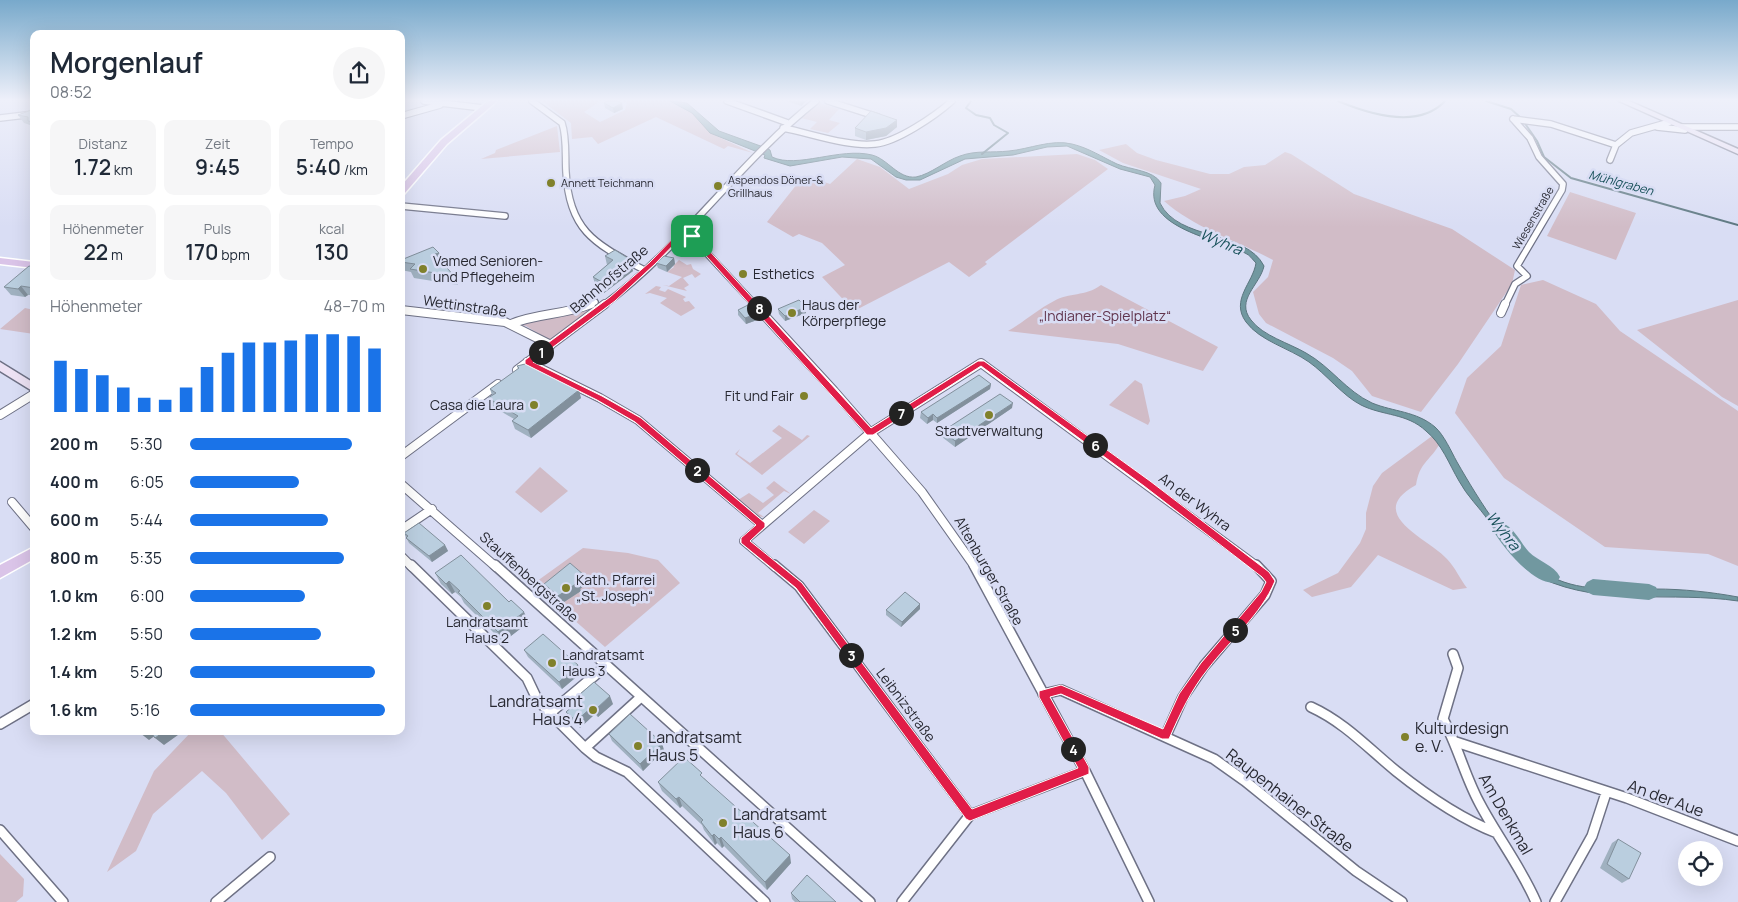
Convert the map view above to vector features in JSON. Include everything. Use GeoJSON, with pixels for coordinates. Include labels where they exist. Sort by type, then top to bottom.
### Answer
{"type":"FeatureCollection","features":[{"type":"Feature","properties":{"kind":"main road"},"geometry":{"type":"LineString","coordinates":[[405,187],[443,143]]}},
{"type":"Feature","properties":{"kind":"main road"},"geometry":{"type":"LineString","coordinates":[[0,261],[30,265]]}},
{"type":"Feature","properties":{"kind":"main road"},"geometry":{"type":"LineString","coordinates":[[0,572],[30,554]]}},
{"type":"Feature","properties":{"kind":"street"},"geometry":{"type":"LineString","coordinates":[[565,143],[570,201],[579,223],[602,245],[644,270]]}},
{"type":"Feature","properties":{"kind":"street","name":"Bahnhofstraße"},"geometry":{"type":"LineString","coordinates":[[405,453],[612,299],[644,270],[771,143]]}},
{"type":"Feature","properties":{"kind":"street","name":"Wiesenstraße"},"geometry":{"type":"LineString","coordinates":[[1501,314],[1515,284],[1527,276],[1517,266],[1562,190],[1563,184],[1539,157],[1532,143]]}},
{"type":"Feature","properties":{"kind":"street","name":"Wiesenstraße"},"geometry":{"type":"LineString","coordinates":[[1610,143],[1616,145]]}},
{"type":"Feature","properties":{"kind":"street"},"geometry":{"type":"LineString","coordinates":[[1610,160],[1618,143]]}},
{"type":"Feature","properties":{"kind":"street"},"geometry":{"type":"LineString","coordinates":[[1716,143],[1738,152]]}},
{"type":"Feature","properties":{"kind":"street"},"geometry":{"type":"LineString","coordinates":[[405,206],[505,216]]}},
{"type":"Feature","properties":{"kind":"street","name":"Altenburger Straße"},"geometry":{"type":"LineString","coordinates":[[683,231],[692,236],[751,299],[938,511],[961,546],[1085,771],[1149,902]]}},
{"type":"Feature","properties":{"kind":"street"},"geometry":{"type":"LineString","coordinates":[[511,324],[523,318],[560,313],[596,302]]}},
{"type":"Feature","properties":{"kind":"street","name":"Wettinstraße"},"geometry":{"type":"LineString","coordinates":[[405,311],[511,324],[551,345]]}},
{"type":"Feature","properties":{"kind":"street"},"geometry":{"type":"LineString","coordinates":[[527,362],[600,398],[638,420],[762,525]]}},
{"type":"Feature","properties":{"kind":"street","name":"An der Wyhra"},"geometry":{"type":"LineString","coordinates":[[870,433],[981,363],[1147,484],[1265,574],[1270,581],[1265,594],[1204,666],[1183,697],[1166,735]]}},
{"type":"Feature","properties":{"kind":"street"},"geometry":{"type":"LineString","coordinates":[[0,366],[30,385]]}},
{"type":"Feature","properties":{"kind":"street"},"geometry":{"type":"LineString","coordinates":[[0,415],[30,396]]}},
{"type":"Feature","properties":{"kind":"street","name":"Leibnizstraße"},"geometry":{"type":"LineString","coordinates":[[870,433],[744,541],[789,575],[970,815]]}},
{"type":"Feature","properties":{"kind":"street","name":"Stauffenbergstraße"},"geometry":{"type":"LineString","coordinates":[[405,487],[432,509],[870,902]]}},
{"type":"Feature","properties":{"kind":"street"},"geometry":{"type":"LineString","coordinates":[[12,502],[30,523]]}},
{"type":"Feature","properties":{"kind":"street"},"geometry":{"type":"LineString","coordinates":[[405,527],[432,509]]}},
{"type":"Feature","properties":{"kind":"street"},"geometry":{"type":"LineString","coordinates":[[405,560],[523,674],[531,684],[537,699],[585,748],[596,757],[627,772],[765,902]]}},
{"type":"Feature","properties":{"kind":"street","name":"Am Denkmal"},"geometry":{"type":"LineString","coordinates":[[1453,654],[1458,668],[1443,719],[1456,742],[1480,804],[1524,874],[1536,902]]}},
{"type":"Feature","properties":{"kind":"street"},"geometry":{"type":"LineString","coordinates":[[550,713],[606,666]]}},
{"type":"Feature","properties":{"kind":"street","name":"Raupenhainer Straße"},"geometry":{"type":"LineString","coordinates":[[1043,694],[1061,690],[1166,735],[1214,759],[1245,781],[1356,871],[1402,902]]}},
{"type":"Feature","properties":{"kind":"street"},"geometry":{"type":"LineString","coordinates":[[585,748],[641,697]]}},
{"type":"Feature","properties":{"kind":"street"},"geometry":{"type":"LineString","coordinates":[[0,724],[30,706]]}},
{"type":"Feature","properties":{"kind":"street"},"geometry":{"type":"LineString","coordinates":[[1311,707],[1353,734],[1409,781],[1484,828],[1497,833]]}},
{"type":"Feature","properties":{"kind":"street","name":"An der Aue"},"geometry":{"type":"LineString","coordinates":[[1456,742],[1583,783],[1606,793],[1627,798],[1738,841]]}},
{"type":"Feature","properties":{"kind":"street"},"geometry":{"type":"LineString","coordinates":[[902,902],[970,815],[1085,771]]}},
{"type":"Feature","properties":{"kind":"street"},"geometry":{"type":"LineString","coordinates":[[1555,902],[1576,867],[1603,808],[1606,793]]}},
{"type":"Feature","properties":{"kind":"street"},"geometry":{"type":"LineString","coordinates":[[0,830],[63,902]]}},
{"type":"Feature","properties":{"kind":"street"},"geometry":{"type":"LineString","coordinates":[[216,902],[270,857]]}},
{"type":"Feature","properties":{"kind":"green space"},"geometry":{"type":"Polygon","coordinates":[[[514,143],[559,143],[560,152],[481,159],[495,153],[496,150],[514,143]]]}},
{"type":"Feature","properties":{"kind":"green space"},"geometry":{"type":"Polygon","coordinates":[[[711,143],[732,143],[753,153],[728,146],[724,149],[711,143]]]}},
{"type":"Feature","properties":{"kind":"green space"},"geometry":{"type":"Polygon","coordinates":[[[1126,144],[1137,153],[1156,160],[1210,174],[1229,174],[1244,167],[1265,165],[1285,152],[1291,154],[1354,194],[1452,229],[1515,270],[1512,284],[1458,364],[1421,412],[1372,396],[1352,371],[1333,358],[1266,323],[1259,314],[1253,292],[1268,277],[1273,260],[1203,227],[1176,211],[1164,201],[1185,196],[1201,189],[1123,163],[1099,150],[1126,144]]]}},
{"type":"Feature","properties":{"kind":"green space"},"geometry":{"type":"Polygon","coordinates":[[[1077,154],[1095,160],[1108,169],[985,262],[987,264],[969,277],[949,262],[854,311],[822,277],[845,265],[822,243],[799,234],[793,237],[767,222],[801,179],[820,185],[824,182],[830,184],[857,159],[880,167],[909,189],[948,174],[962,165],[982,159],[1077,154]]]}},
{"type":"Feature","properties":{"kind":"green space"},"geometry":{"type":"Polygon","coordinates":[[[1570,192],[1636,213],[1616,260],[1547,236],[1570,192]]]}},
{"type":"Feature","properties":{"kind":"green space"},"geometry":{"type":"Polygon","coordinates":[[[679,260],[687,265],[691,264],[693,269],[701,274],[695,278],[692,274],[683,278],[689,285],[684,288],[687,291],[663,285],[669,286],[682,277],[667,272],[679,260]]]}},
{"type":"Feature","properties":{"kind":"green space"},"geometry":{"type":"Polygon","coordinates":[[[1543,280],[1596,304],[1620,331],[1738,411],[1738,566],[1708,554],[1605,547],[1504,478],[1455,413],[1467,378],[1501,346],[1521,285],[1543,280]]]}},
{"type":"Feature","properties":{"kind":"green space","name":"„Indianer-Spielplatz“"},"geometry":{"type":"Polygon","coordinates":[[[1101,285],[1218,347],[1203,371],[1118,344],[1008,331],[1060,298],[1089,291],[1101,285]]]}},
{"type":"Feature","properties":{"kind":"green space"},"geometry":{"type":"Polygon","coordinates":[[[656,286],[661,287],[659,290],[665,292],[668,289],[686,297],[683,299],[685,302],[689,301],[695,308],[681,316],[660,303],[667,298],[650,293],[645,294],[656,286]]]}},
{"type":"Feature","properties":{"kind":"green space"},"geometry":{"type":"Polygon","coordinates":[[[1738,300],[1738,406],[1722,397],[1637,330],[1738,300]]]}},
{"type":"Feature","properties":{"kind":"green space"},"geometry":{"type":"Polygon","coordinates":[[[25,308],[30,309],[30,333],[0,329],[25,308]]]}},
{"type":"Feature","properties":{"kind":"green space"},"geometry":{"type":"Polygon","coordinates":[[[588,311],[549,340],[526,326],[519,325],[530,319],[588,311]]]}},
{"type":"Feature","properties":{"kind":"green space"},"geometry":{"type":"Polygon","coordinates":[[[1135,380],[1142,384],[1150,421],[1148,425],[1109,405],[1135,380]]]}},
{"type":"Feature","properties":{"kind":"green space"},"geometry":{"type":"Polygon","coordinates":[[[779,425],[802,440],[807,435],[810,436],[762,475],[735,454],[740,449],[737,454],[750,463],[782,438],[772,431],[779,425]]]}},
{"type":"Feature","properties":{"kind":"green space"},"geometry":{"type":"Polygon","coordinates":[[[1432,436],[1439,445],[1422,467],[1416,485],[1401,496],[1396,506],[1398,516],[1415,534],[1447,559],[1467,588],[1453,590],[1378,555],[1351,587],[1312,597],[1303,590],[1338,573],[1360,543],[1366,529],[1366,513],[1373,486],[1382,473],[1432,436]]]}},
{"type":"Feature","properties":{"kind":"green space"},"geometry":{"type":"Polygon","coordinates":[[[540,467],[568,491],[541,513],[515,492],[540,467]]]}},
{"type":"Feature","properties":{"kind":"green space"},"geometry":{"type":"Polygon","coordinates":[[[774,481],[791,494],[784,491],[758,513],[764,517],[756,516],[738,500],[749,493],[763,503],[774,495],[766,488],[774,481]]]}},
{"type":"Feature","properties":{"kind":"green space"},"geometry":{"type":"Polygon","coordinates":[[[814,510],[830,521],[804,544],[788,532],[814,510]]]}},
{"type":"Feature","properties":{"kind":"green space"},"geometry":{"type":"Polygon","coordinates":[[[583,548],[628,553],[658,560],[680,583],[605,647],[533,584],[583,548]]]}},
{"type":"Feature","properties":{"kind":"green space"},"geometry":{"type":"Polygon","coordinates":[[[188,735],[223,735],[290,814],[262,840],[226,793],[202,771],[153,814],[136,851],[107,872],[154,771],[188,735]]]}},
{"type":"Feature","properties":{"kind":"green space"},"geometry":{"type":"Polygon","coordinates":[[[0,854],[24,879],[23,896],[16,902],[0,902],[0,854]]]}},
{"type":"Feature","properties":{"kind":"water"},"geometry":{"type":"Polygon","coordinates":[[[735,143],[752,143],[770,150],[772,157],[782,160],[806,160],[860,153],[872,155],[883,160],[904,175],[916,177],[966,154],[1017,150],[1048,143],[1065,143],[1084,148],[1117,164],[1153,175],[1161,183],[1160,203],[1169,215],[1181,224],[1243,246],[1255,255],[1264,266],[1247,299],[1246,306],[1247,313],[1256,326],[1269,335],[1315,359],[1363,398],[1380,406],[1420,418],[1435,427],[1486,510],[1523,556],[1537,568],[1564,582],[1589,588],[1697,591],[1738,597],[1738,601],[1688,597],[1638,597],[1589,592],[1565,587],[1532,573],[1517,560],[1469,497],[1432,436],[1411,421],[1369,409],[1354,401],[1309,362],[1252,329],[1246,322],[1240,306],[1241,299],[1256,263],[1247,254],[1201,237],[1171,222],[1160,212],[1154,200],[1155,185],[1150,177],[1120,169],[1067,146],[1047,147],[1013,155],[965,159],[920,180],[906,180],[896,177],[871,159],[842,157],[790,166],[764,158],[765,155],[735,143]]]}},
{"type":"Feature","properties":{"kind":"building"},"geometry":{"type":"Polygon","coordinates":[[[433,247],[439,253],[435,254],[454,276],[410,269],[415,264],[405,263],[405,258],[433,247]]]}},
{"type":"Feature","properties":{"kind":"building"},"geometry":{"type":"Polygon","coordinates":[[[615,250],[631,260],[602,282],[593,277],[613,260],[605,256],[615,250]]]}},
{"type":"Feature","properties":{"kind":"building"},"geometry":{"type":"Polygon","coordinates":[[[664,256],[674,258],[666,266],[656,263],[664,256]]]}},
{"type":"Feature","properties":{"kind":"building"},"geometry":{"type":"Polygon","coordinates":[[[30,266],[30,287],[21,286],[18,289],[4,287],[30,266]]]}},
{"type":"Feature","properties":{"kind":"building"},"geometry":{"type":"Polygon","coordinates":[[[799,300],[806,307],[785,316],[778,309],[799,300]]]}},
{"type":"Feature","properties":{"kind":"building"},"geometry":{"type":"Polygon","coordinates":[[[748,305],[756,314],[745,318],[738,310],[748,305]]]}},
{"type":"Feature","properties":{"kind":"building","name":"Casa die Laura"},"geometry":{"type":"Polygon","coordinates":[[[529,363],[579,390],[528,430],[512,421],[518,416],[488,398],[496,393],[490,389],[519,368],[517,366],[529,363]]]}},
{"type":"Feature","properties":{"kind":"building"},"geometry":{"type":"Polygon","coordinates":[[[979,375],[991,384],[937,418],[933,414],[928,418],[921,412],[979,375]]]}},
{"type":"Feature","properties":{"kind":"building"},"geometry":{"type":"Polygon","coordinates":[[[1000,394],[1013,403],[955,441],[943,431],[1000,394]]]}},
{"type":"Feature","properties":{"kind":"building"},"geometry":{"type":"Polygon","coordinates":[[[419,523],[445,545],[429,556],[406,538],[408,536],[405,532],[419,523]]]}},
{"type":"Feature","properties":{"kind":"building","name":"Landratsamt Haus 2"},"geometry":{"type":"Polygon","coordinates":[[[461,555],[509,602],[511,600],[524,612],[498,632],[458,592],[460,591],[449,581],[446,584],[435,573],[461,555]]]}},
{"type":"Feature","properties":{"kind":"building"},"geometry":{"type":"Polygon","coordinates":[[[570,563],[584,575],[577,583],[558,596],[544,584],[570,563]]]}},
{"type":"Feature","properties":{"kind":"building"},"geometry":{"type":"Polygon","coordinates":[[[905,592],[920,604],[902,622],[886,610],[905,592]]]}},
{"type":"Feature","properties":{"kind":"building","name":"Landratsamt Haus 3"},"geometry":{"type":"Polygon","coordinates":[[[543,634],[578,665],[559,682],[524,650],[543,634]]]}},
{"type":"Feature","properties":{"kind":"building"},"geometry":{"type":"Polygon","coordinates":[[[594,682],[610,696],[595,710],[592,707],[576,721],[566,712],[582,698],[579,695],[594,682]]]}},
{"type":"Feature","properties":{"kind":"building","name":"Landratsamt Haus 5"},"geometry":{"type":"Polygon","coordinates":[[[630,714],[662,743],[640,764],[609,734],[630,714]]]}},
{"type":"Feature","properties":{"kind":"building","name":"Landratsamt Haus 6"},"geometry":{"type":"Polygon","coordinates":[[[684,757],[702,773],[700,775],[790,855],[765,882],[721,837],[719,839],[714,834],[712,836],[701,822],[703,820],[679,797],[676,799],[658,782],[684,757]]]}},
{"type":"Feature","properties":{"kind":"building"},"geometry":{"type":"Polygon","coordinates":[[[1618,839],[1641,853],[1629,879],[1607,864],[1618,839]]]}},
{"type":"Feature","properties":{"kind":"building"},"geometry":{"type":"Polygon","coordinates":[[[807,875],[836,902],[800,902],[791,893],[807,875]]]}},
{"type":"Feature","properties":{"kind":"waterway","name":"Mühlgraben"},"geometry":{"type":"LineString","coordinates":[[982,154],[996,143]]}},
{"type":"Feature","properties":{"kind":"waterway","name":"Mühlgraben"},"geometry":{"type":"LineString","coordinates":[[1538,143],[1544,157],[1571,178],[1738,225]]}},
{"type":"Feature","properties":{"kind":"waterway","name":"Wyhra"},"geometry":{"type":"LineString","coordinates":[[1502,530],[1524,558],[1551,577]]}},
{"type":"Feature","properties":{"kind":"waterway","name":"Wyhra"},"geometry":{"type":"LineString","coordinates":[[1593,587],[1649,592]]}},
{"type":"Feature","properties":{"kind":"place","name":"Annett Teichmann"},"geometry":{"type":"Point","coordinates":[551,183]}},
{"type":"Feature","properties":{"kind":"place","name":"Aspendos Döner-& Grillhaus"},"geometry":{"type":"Point","coordinates":[718,186]}},
{"type":"Feature","properties":{"kind":"place","name":"Vamed Senioren- und Pflegeheim"},"geometry":{"type":"Point","coordinates":[423,269]}},
{"type":"Feature","properties":{"kind":"place","name":"Esthetics"},"geometry":{"type":"Point","coordinates":[743,274]}},
{"type":"Feature","properties":{"kind":"place","name":"Haus der Körperpflege"},"geometry":{"type":"Point","coordinates":[792,313]}},
{"type":"Feature","properties":{"kind":"place","name":"Fit und Fair"},"geometry":{"type":"Point","coordinates":[804,396]}},
{"type":"Feature","properties":{"kind":"place","name":"Casa die Laura"},"geometry":{"type":"Point","coordinates":[534,405]}},
{"type":"Feature","properties":{"kind":"place","name":"Stadtverwaltung"},"geometry":{"type":"Point","coordinates":[989,415]}},
{"type":"Feature","properties":{"kind":"place","name":"Kath. Pfarrei „St. Joseph“"},"geometry":{"type":"Point","coordinates":[566,588]}},
{"type":"Feature","properties":{"kind":"place","name":"Landratsamt Haus 2"},"geometry":{"type":"Point","coordinates":[487,606]}},
{"type":"Feature","properties":{"kind":"place","name":"Landratsamt Haus 3"},"geometry":{"type":"Point","coordinates":[552,663]}},
{"type":"Feature","properties":{"kind":"place","name":"Landratsamt Haus 4"},"geometry":{"type":"Point","coordinates":[593,710]}},
{"type":"Feature","properties":{"kind":"place","name":"Kulturdesign e. V."},"geometry":{"type":"Point","coordinates":[1405,737]}},
{"type":"Feature","properties":{"kind":"place","name":"Landratsamt Haus 5"},"geometry":{"type":"Point","coordinates":[638,746]}},
{"type":"Feature","properties":{"kind":"place","name":"Landratsamt Haus 6"},"geometry":{"type":"Point","coordinates":[723,823]}},
{"type":"Feature","properties":{"kind":"route"},"geometry":{"type":"LineString","coordinates":[[683,231],[692,236],[781,332],[870,433],[981,363],[1091,442],[1257,566],[1265,574],[1270,581],[1265,594],[1204,666],[1183,697],[1166,735],[1061,690],[1043,694],[1085,771],[970,815],[799,586],[789,575],[744,541],[762,525],[638,420],[600,398],[527,362],[612,299],[653,263],[683,231]]}}]}
